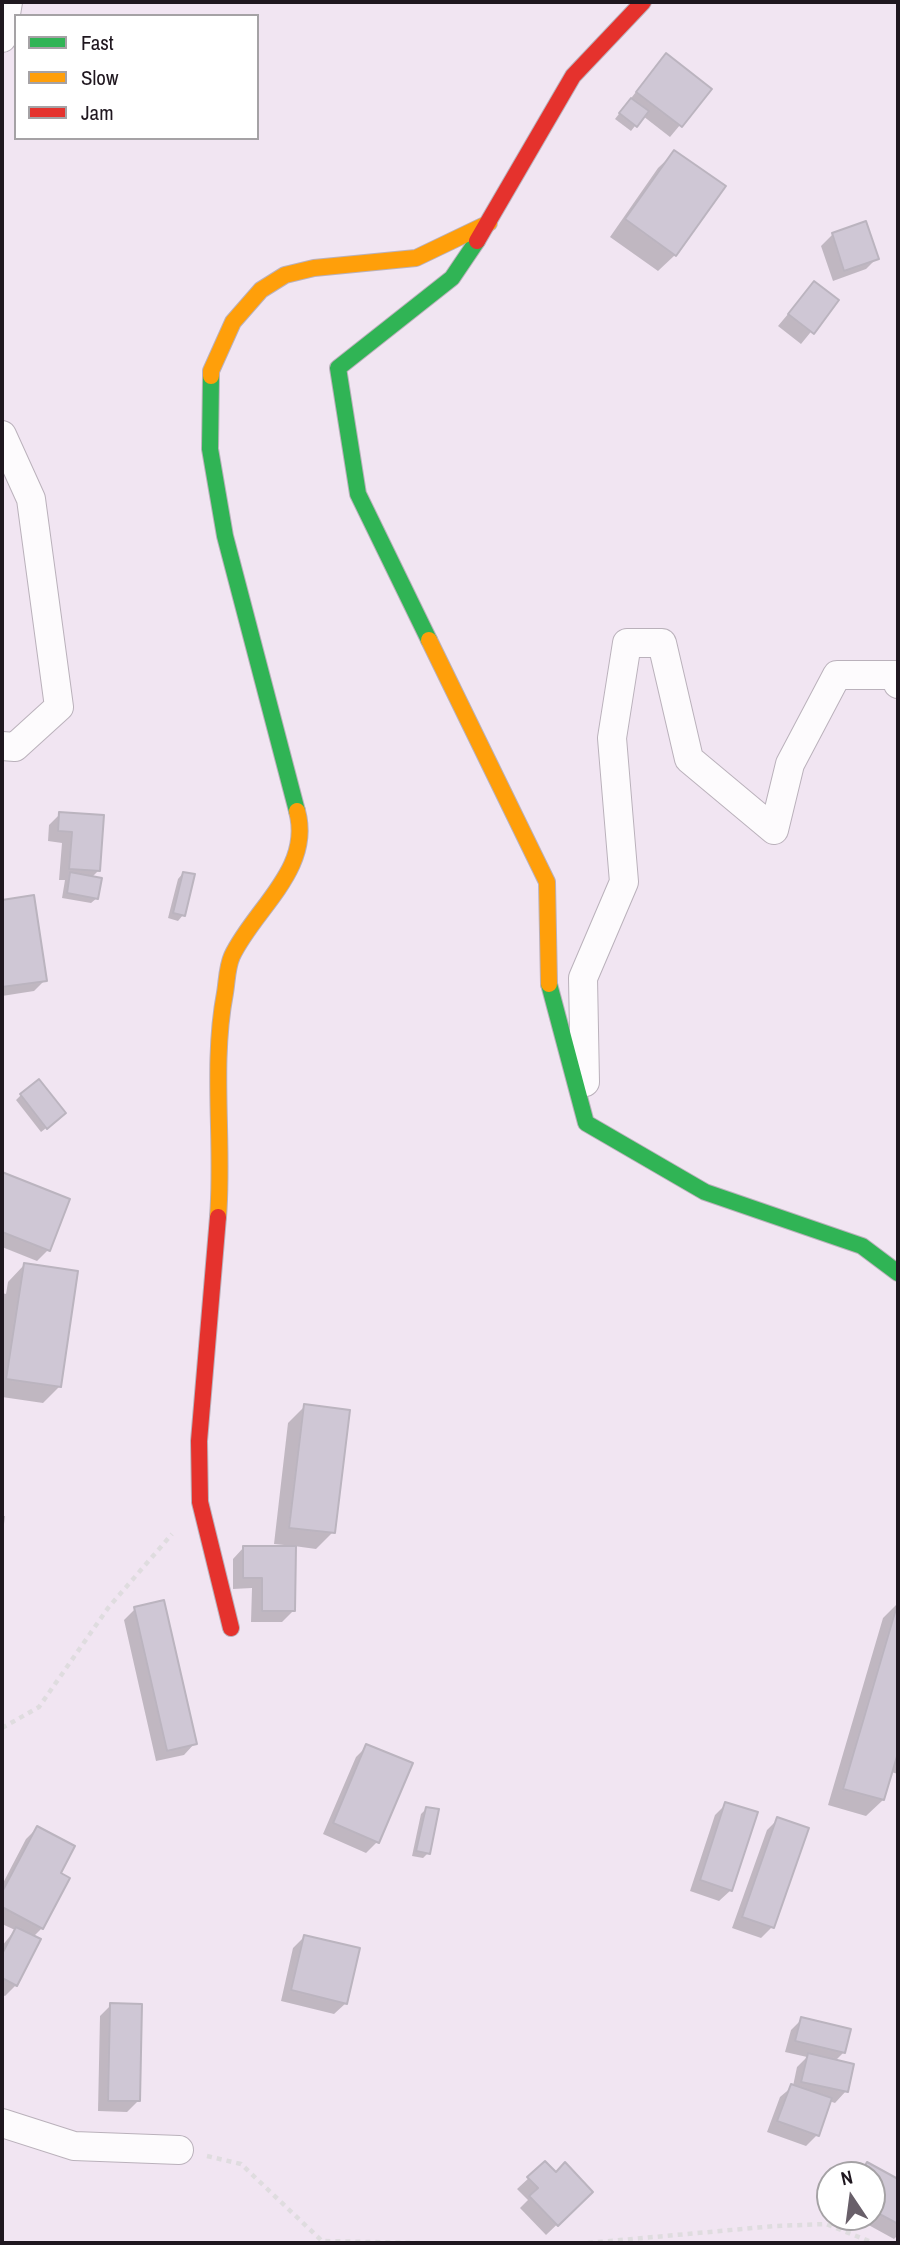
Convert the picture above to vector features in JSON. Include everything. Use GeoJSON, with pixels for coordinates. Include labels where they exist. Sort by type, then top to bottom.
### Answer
{"type":"FeatureCollection","features":[{"type":"Feature","properties":{"kind":"street"},"geometry":{"type":"LineString","coordinates":[[2,38],[8,2]]}},
{"type":"Feature","properties":{"kind":"street"},"geometry":{"type":"LineString","coordinates":[[643,2],[573,76],[489,223],[452,278],[338,368],[358,494],[547,882],[549,988],[586,1123],[705,1192],[862,1246],[898,1273]]}},
{"type":"Feature","properties":{"kind":"street"},"geometry":{"type":"LineString","coordinates":[[231,1628],[200,1502],[201,1415],[219,1200],[220,1019],[231,958],[258,912],[285,880],[298,852],[299,817],[225,536],[210,449],[211,371],[233,322],[261,290],[285,275],[314,268],[415,258],[489,223]]}},
{"type":"Feature","properties":{"kind":"street"},"geometry":{"type":"LineString","coordinates":[[2,435],[32,499],[59,707],[15,747],[2,746]]}},
{"type":"Feature","properties":{"kind":"street"},"geometry":{"type":"LineString","coordinates":[[586,1123],[583,978],[624,882],[612,738],[626,643],[662,643],[689,759],[774,830],[790,764],[836,675],[895,675],[898,684]]}},
{"type":"Feature","properties":{"kind":"street"},"geometry":{"type":"LineString","coordinates":[[2,2123],[74,2146],[179,2150]]}},
{"type":"Feature","properties":{"kind":"path"},"geometry":{"type":"LineString","coordinates":[[2,1728],[39,1707],[108,1608],[200,1502]]}},
{"type":"Feature","properties":{"kind":"path"},"geometry":{"type":"LineString","coordinates":[[179,2150],[241,2164],[322,2241],[420,2243]]}},
{"type":"Feature","properties":{"kind":"path"},"geometry":{"type":"LineString","coordinates":[[588,2243],[826,2224],[874,2243]]}},
{"type":"Feature","properties":{"kind":"building"},"geometry":{"type":"Polygon","coordinates":[[[666,53],[712,89],[682,127],[636,92],[666,53]]]}},
{"type":"Feature","properties":{"kind":"building"},"geometry":{"type":"Polygon","coordinates":[[[631,98],[649,111],[637,127],[619,113],[631,98]]]}},
{"type":"Feature","properties":{"kind":"building"},"geometry":{"type":"Polygon","coordinates":[[[674,150],[726,186],[676,256],[625,219],[674,150]]]}},
{"type":"Feature","properties":{"kind":"building"},"geometry":{"type":"Polygon","coordinates":[[[866,221],[879,259],[844,271],[832,233],[866,221]]]}},
{"type":"Feature","properties":{"kind":"building"},"geometry":{"type":"Polygon","coordinates":[[[814,281],[839,300],[814,334],[788,314],[814,281]]]}},
{"type":"Feature","properties":{"kind":"building"},"geometry":{"type":"Polygon","coordinates":[[[59,812],[104,815],[100,871],[69,869],[72,832],[58,831],[59,812]]]}},
{"type":"Feature","properties":{"kind":"building"},"geometry":{"type":"Polygon","coordinates":[[[70,872],[102,878],[98,899],[67,893],[70,872]]]}},
{"type":"Feature","properties":{"kind":"building"},"geometry":{"type":"Polygon","coordinates":[[[183,872],[195,874],[185,916],[173,913],[183,872]]]}},
{"type":"Feature","properties":{"kind":"building"},"geometry":{"type":"Polygon","coordinates":[[[34,895],[47,981],[2,987],[2,900],[34,895]]]}},
{"type":"Feature","properties":{"kind":"building"},"geometry":{"type":"Polygon","coordinates":[[[39,1079],[66,1113],[47,1129],[20,1094],[39,1079]]]}},
{"type":"Feature","properties":{"kind":"building"},"geometry":{"type":"Polygon","coordinates":[[[2,1172],[70,1199],[50,1251],[2,1232],[2,1172]]]}},
{"type":"Feature","properties":{"kind":"building"},"geometry":{"type":"Polygon","coordinates":[[[24,1263],[78,1271],[61,1387],[6,1379],[24,1263]]]}},
{"type":"Feature","properties":{"kind":"building"},"geometry":{"type":"Polygon","coordinates":[[[304,1404],[350,1410],[335,1533],[289,1528],[304,1404]]]}},
{"type":"Feature","properties":{"kind":"building"},"geometry":{"type":"Polygon","coordinates":[[[243,1546],[296,1546],[295,1611],[262,1611],[262,1578],[243,1578],[243,1546]]]}},
{"type":"Feature","properties":{"kind":"building"},"geometry":{"type":"Polygon","coordinates":[[[164,1600],[197,1744],[167,1751],[134,1607],[164,1600]]]}},
{"type":"Feature","properties":{"kind":"building"},"geometry":{"type":"Polygon","coordinates":[[[898,1602],[898,1753],[884,1800],[843,1789],[898,1602]]]}},
{"type":"Feature","properties":{"kind":"building"},"geometry":{"type":"Polygon","coordinates":[[[366,1744],[413,1763],[379,1843],[333,1823],[366,1744]]]}},
{"type":"Feature","properties":{"kind":"building"},"geometry":{"type":"Polygon","coordinates":[[[725,1802],[758,1812],[732,1891],[700,1880],[725,1802]]]}},
{"type":"Feature","properties":{"kind":"building"},"geometry":{"type":"Polygon","coordinates":[[[426,1807],[439,1809],[430,1854],[416,1851],[426,1807]]]}},
{"type":"Feature","properties":{"kind":"building"},"geometry":{"type":"Polygon","coordinates":[[[777,1817],[809,1828],[774,1928],[742,1917],[777,1817]]]}},
{"type":"Feature","properties":{"kind":"building"},"geometry":{"type":"Polygon","coordinates":[[[37,1826],[75,1846],[61,1873],[70,1878],[43,1929],[2,1907],[2,1892],[37,1826]]]}},
{"type":"Feature","properties":{"kind":"building"},"geometry":{"type":"Polygon","coordinates":[[[16,1927],[41,1939],[17,1986],[2,1978],[2,1954],[16,1927]]]}},
{"type":"Feature","properties":{"kind":"building"},"geometry":{"type":"Polygon","coordinates":[[[304,1935],[360,1948],[347,2004],[291,1990],[304,1935]]]}},
{"type":"Feature","properties":{"kind":"building"},"geometry":{"type":"Polygon","coordinates":[[[110,2003],[142,2004],[140,2101],[108,2101],[110,2003]]]}},
{"type":"Feature","properties":{"kind":"building"},"geometry":{"type":"Polygon","coordinates":[[[801,2017],[851,2029],[845,2053],[795,2041],[801,2017]]]}},
{"type":"Feature","properties":{"kind":"building"},"geometry":{"type":"Polygon","coordinates":[[[808,2053],[854,2064],[848,2092],[801,2082],[808,2053]]]}},
{"type":"Feature","properties":{"kind":"building"},"geometry":{"type":"Polygon","coordinates":[[[791,2084],[832,2098],[819,2136],[777,2121],[791,2084]]]}},
{"type":"Feature","properties":{"kind":"building"},"geometry":{"type":"Polygon","coordinates":[[[545,2161],[556,2172],[565,2162],[593,2192],[558,2226],[529,2196],[538,2188],[527,2177],[545,2161]]]}},
{"type":"Feature","properties":{"kind":"building"},"geometry":{"type":"Polygon","coordinates":[[[886,2172],[898,2179],[898,2224],[886,2218],[886,2172]]]}},
{"type":"Feature","properties":{"kind":"traffic: fast"},"geometry":{"type":"LineString","coordinates":[[429,640],[358,494],[338,368],[452,278],[477,241]]}},
{"type":"Feature","properties":{"kind":"traffic: fast"},"geometry":{"type":"LineString","coordinates":[[211,376],[210,449],[225,536],[297,811]]}},
{"type":"Feature","properties":{"kind":"traffic: fast"},"geometry":{"type":"LineString","coordinates":[[549,984],[586,1123],[705,1192],[862,1246],[898,1273]]}},
{"type":"Feature","properties":{"kind":"traffic: slow"},"geometry":{"type":"LineString","coordinates":[[211,376],[233,322],[261,290],[285,275],[314,268],[416,258],[489,223]]}},
{"type":"Feature","properties":{"kind":"traffic: slow"},"geometry":{"type":"LineString","coordinates":[[429,640],[547,882],[549,984]]}},
{"type":"Feature","properties":{"kind":"traffic: slow"},"geometry":{"type":"LineString","coordinates":[[218,1217],[219,1048],[228,969],[242,939],[279,888],[297,852],[300,832],[297,811]]}},
{"type":"Feature","properties":{"kind":"traffic: jam"},"geometry":{"type":"LineString","coordinates":[[477,241],[573,76],[643,2]]}},
{"type":"Feature","properties":{"kind":"traffic: jam"},"geometry":{"type":"LineString","coordinates":[[218,1217],[199,1441],[200,1502],[231,1628]]}}]}
